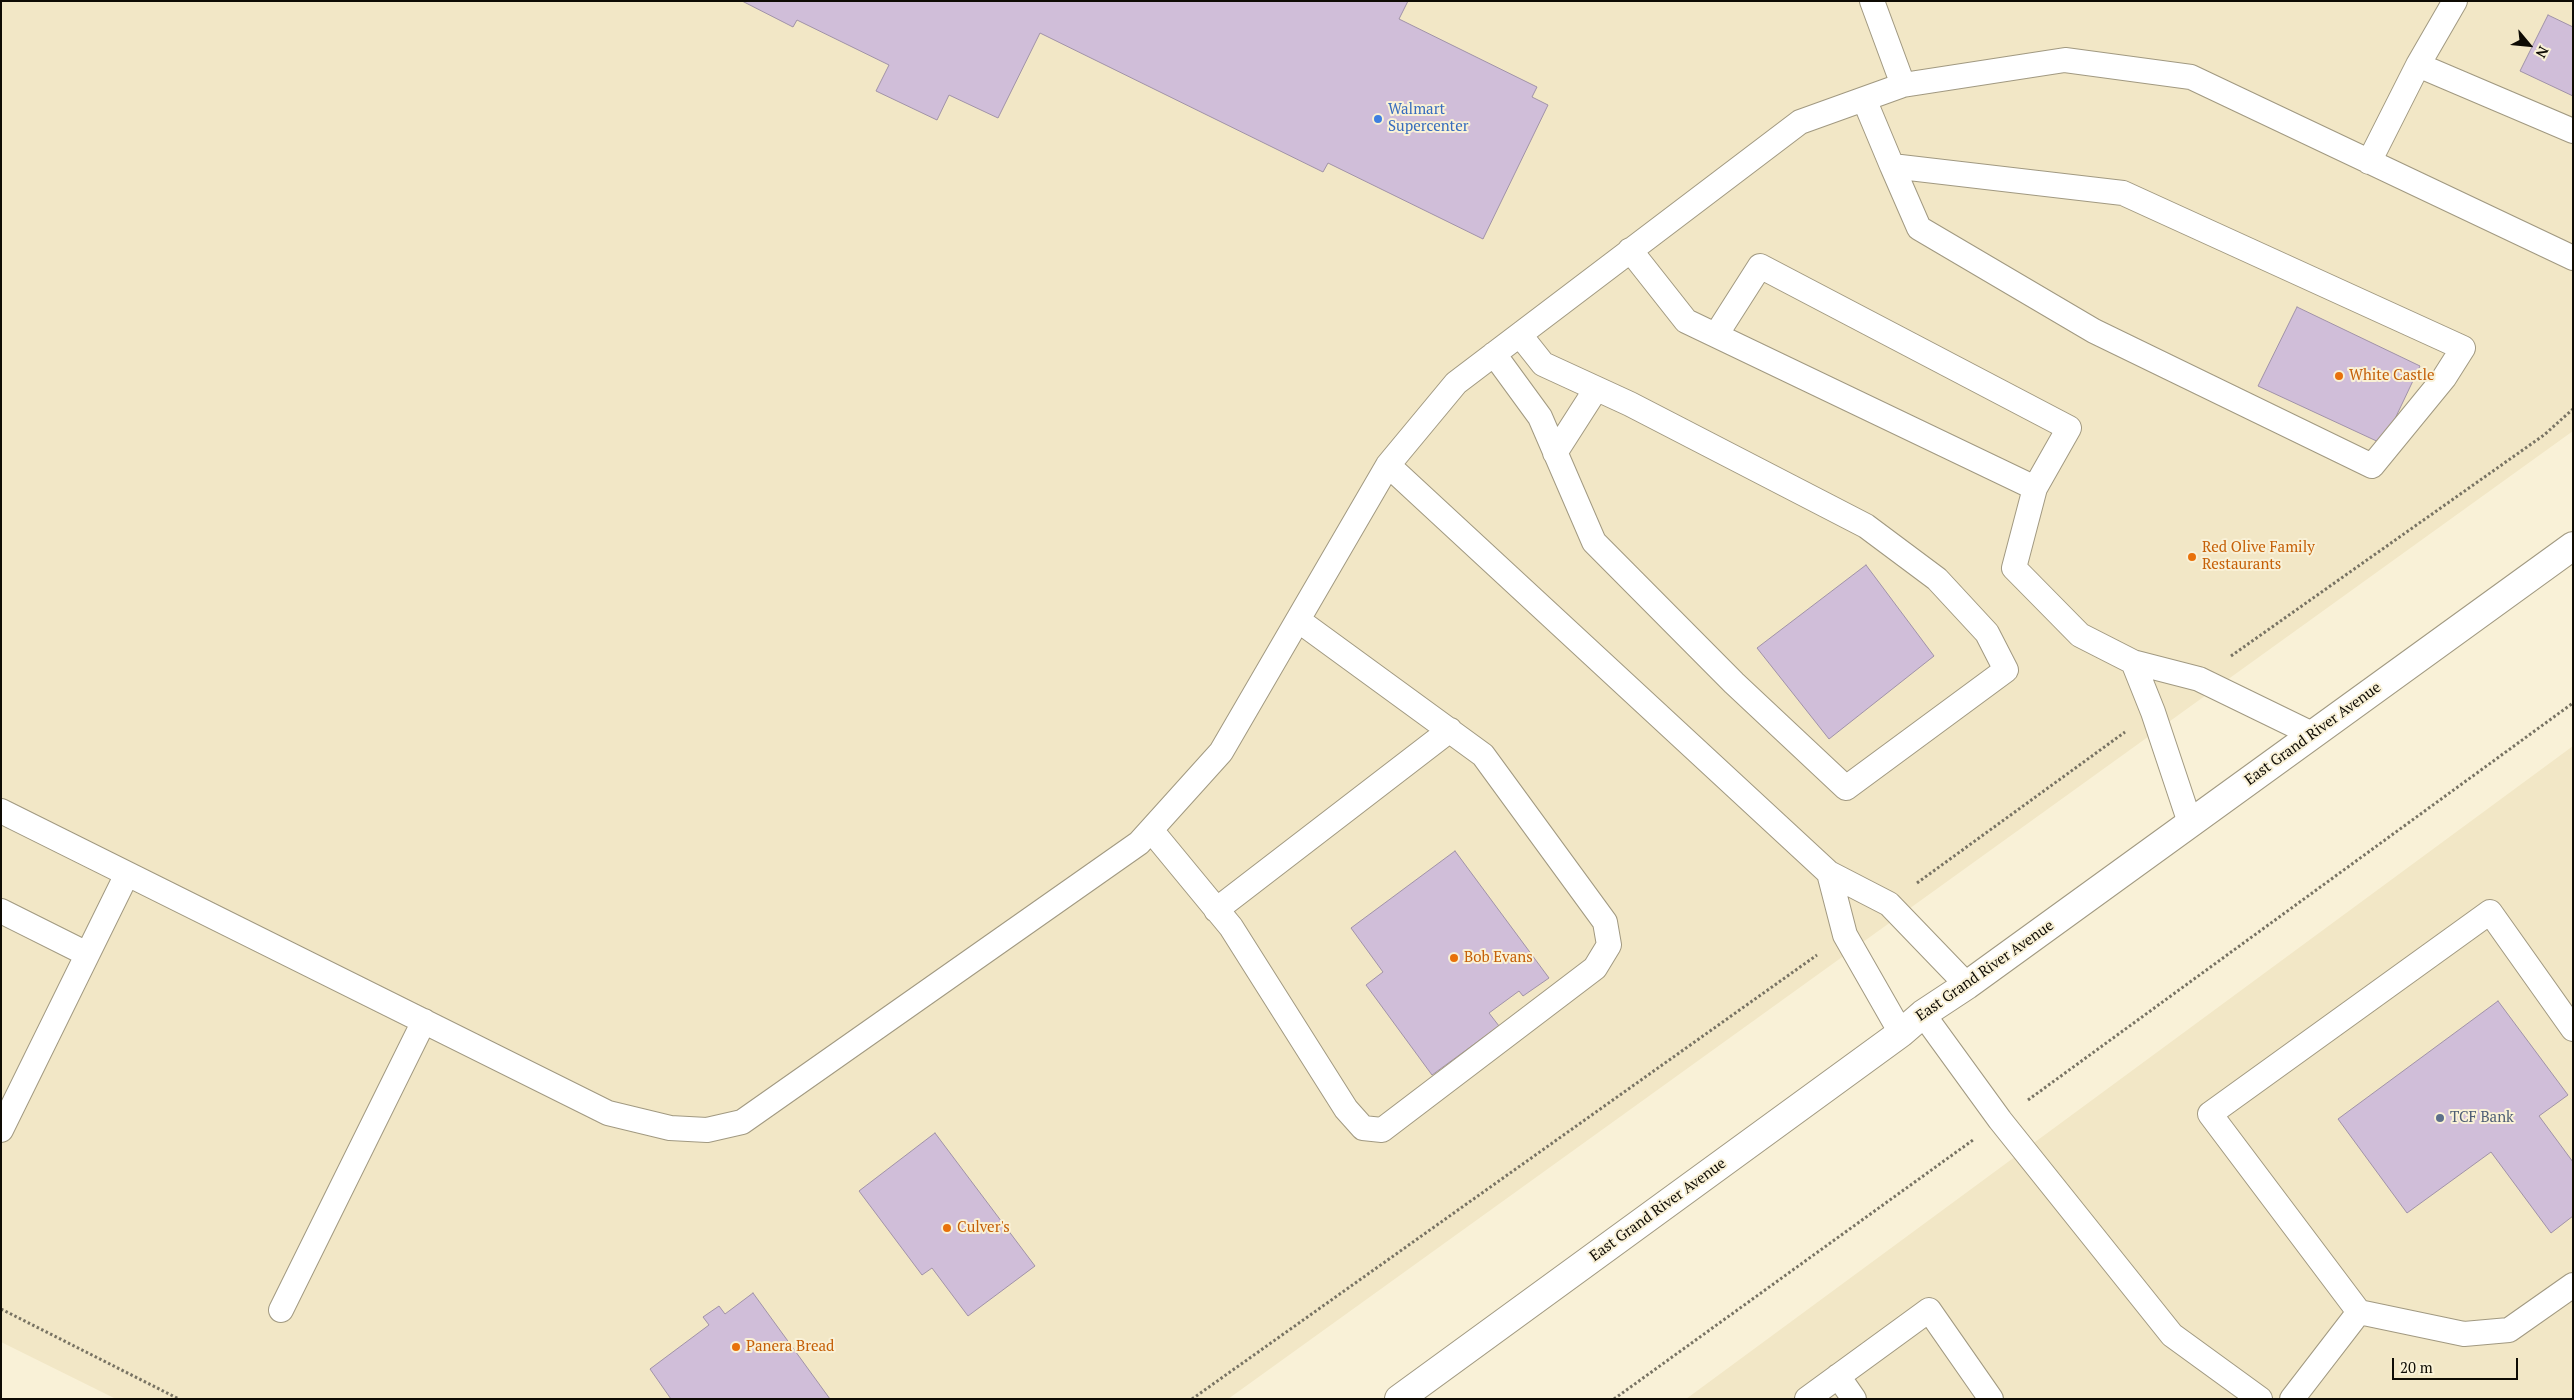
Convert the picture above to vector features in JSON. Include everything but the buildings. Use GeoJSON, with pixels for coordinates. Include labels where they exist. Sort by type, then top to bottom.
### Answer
{"type":"FeatureCollection","features":[{"type":"Feature","properties":{"kind":"main road","name":"East Grand River Avenue"},"geometry":{"type":"LineString","coordinates":[[1399,1399],[1901,1033],[1923,1014],[1967,985],[2573,546]]}},
{"type":"Feature","properties":{"kind":"lane"},"geometry":{"type":"LineString","coordinates":[[1872,1],[1903,85]]}},
{"type":"Feature","properties":{"kind":"lane"},"geometry":{"type":"LineString","coordinates":[[2368,162],[2418,65],[2455,1]]}},
{"type":"Feature","properties":{"kind":"lane"},"geometry":{"type":"LineString","coordinates":[[1,811],[608,1113],[670,1128],[707,1130],[742,1122],[1139,843],[1220,752],[1388,465],[1456,383],[1800,122],[1903,85],[2065,60],[2191,77],[2573,258]]}},
{"type":"Feature","properties":{"kind":"lane"},"geometry":{"type":"LineString","coordinates":[[2418,65],[2573,132]]}},
{"type":"Feature","properties":{"kind":"lane"},"geometry":{"type":"LineString","coordinates":[[1864,99],[1892,166],[1919,228],[2094,332],[2372,466],[2444,378],[2463,348],[2123,193],[1892,166]]}},
{"type":"Feature","properties":{"kind":"lane"},"geometry":{"type":"LineString","coordinates":[[1630,250],[1686,321],[2035,488]]}},
{"type":"Feature","properties":{"kind":"lane"},"geometry":{"type":"LineString","coordinates":[[1716,335],[1760,266],[2069,428],[2035,488],[2014,568],[2080,634],[2133,662],[2199,679],[2312,734]]}},
{"type":"Feature","properties":{"kind":"lane"},"geometry":{"type":"LineString","coordinates":[[1494,354],[1540,417],[1594,542],[1734,683],[1846,788],[2006,670],[1987,633],[1937,579],[1866,526],[1544,364],[1520,335]]}},
{"type":"Feature","properties":{"kind":"lane"},"geometry":{"type":"LineString","coordinates":[[1555,453],[1596,389]]}},
{"type":"Feature","properties":{"kind":"lane"},"geometry":{"type":"LineString","coordinates":[[1388,465],[1829,873],[1889,904],[1967,985]]}},
{"type":"Feature","properties":{"kind":"lane"},"geometry":{"type":"LineString","coordinates":[[1151,830],[1230,927],[1346,1109],[1363,1128],[1382,1130],[1595,968],[1609,945],[1605,922],[1483,755],[1298,620]]}},
{"type":"Feature","properties":{"kind":"lane"},"geometry":{"type":"LineString","coordinates":[[2133,662],[2153,712],[2190,823]]}},
{"type":"Feature","properties":{"kind":"lane"},"geometry":{"type":"LineString","coordinates":[[1216,910],[1450,730]]}},
{"type":"Feature","properties":{"kind":"lane"},"geometry":{"type":"LineString","coordinates":[[1829,873],[1845,935],[1901,1033]]}},
{"type":"Feature","properties":{"kind":"lane"},"geometry":{"type":"LineString","coordinates":[[1,1130],[127,874]]}},
{"type":"Feature","properties":{"kind":"lane"},"geometry":{"type":"LineString","coordinates":[[1,911],[88,954]]}},
{"type":"Feature","properties":{"kind":"lane"},"geometry":{"type":"LineString","coordinates":[[2573,1029],[2490,912],[2210,1114],[2359,1312],[2464,1334],[2509,1330],[2573,1286]]}},
{"type":"Feature","properties":{"kind":"lane"},"geometry":{"type":"LineString","coordinates":[[1923,1014],[2000,1120],[2172,1335],[2260,1399]]}},
{"type":"Feature","properties":{"kind":"lane"},"geometry":{"type":"LineString","coordinates":[[281,1310],[424,1021]]}},
{"type":"Feature","properties":{"kind":"lane"},"geometry":{"type":"LineString","coordinates":[[1807,1399],[1929,1310],[1992,1399]]}},
{"type":"Feature","properties":{"kind":"lane"},"geometry":{"type":"LineString","coordinates":[[2292,1399],[2359,1312]]}},
{"type":"Feature","properties":{"kind":"lane"},"geometry":{"type":"LineString","coordinates":[[1838,1376],[1854,1399]]}},
{"type":"Feature","properties":{"kind":"path"},"geometry":{"type":"LineString","coordinates":[[1614,1399],[2573,703]]}},
{"type":"Feature","properties":{"kind":"path"},"geometry":{"type":"LineString","coordinates":[[1,1309],[179,1399]]}},
{"type":"Feature","properties":{"kind":"shaded area"},"geometry":{"type":"Polygon","coordinates":[[[1,1],[2573,1],[2573,431],[1228,1399],[116,1399],[1,1342],[1,1]]]}},
{"type":"Feature","properties":{"kind":"shaded area"},"geometry":{"type":"Polygon","coordinates":[[[2573,746],[2573,1399],[1686,1399],[2573,746]]]}},
{"type":"Feature","properties":{"kind":"place","name":"Walmart Supercenter"},"geometry":{"type":"Point","coordinates":[1378,119]}},
{"type":"Feature","properties":{"kind":"place","name":"White Castle"},"geometry":{"type":"Point","coordinates":[2339,376]}},
{"type":"Feature","properties":{"kind":"place","name":"Red Olive Family Restaurants"},"geometry":{"type":"Point","coordinates":[2192,557]}},
{"type":"Feature","properties":{"kind":"place","name":"Bob Evans"},"geometry":{"type":"Point","coordinates":[1454,958]}},
{"type":"Feature","properties":{"kind":"place","name":"TCF Bank"},"geometry":{"type":"Point","coordinates":[2440,1118]}},
{"type":"Feature","properties":{"kind":"place","name":"Culver's"},"geometry":{"type":"Point","coordinates":[947,1228]}},
{"type":"Feature","properties":{"kind":"place","name":"Panera Bread"},"geometry":{"type":"Point","coordinates":[736,1347]}}]}
